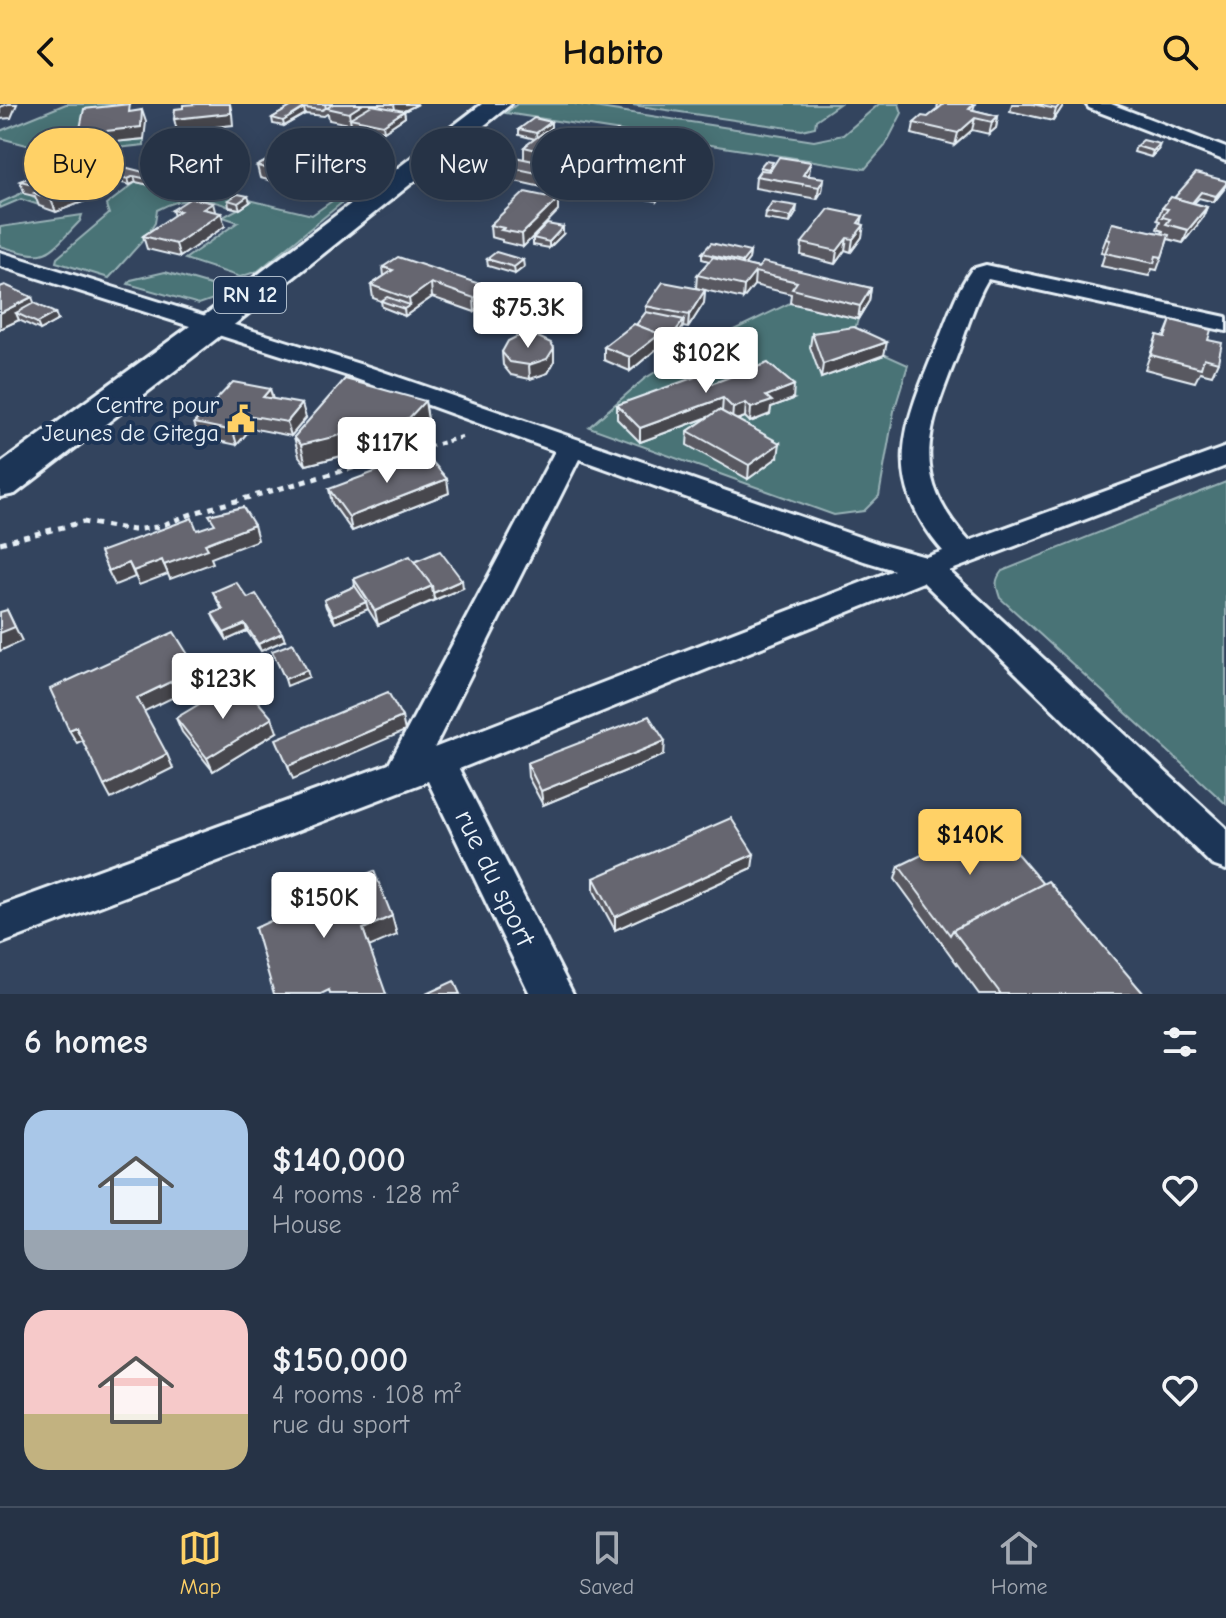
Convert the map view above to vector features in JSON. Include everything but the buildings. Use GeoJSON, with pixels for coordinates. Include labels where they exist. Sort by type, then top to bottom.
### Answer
{"type":"FeatureCollection","features":[{"type":"Feature","properties":{"kind":"main road","name":"RN 12"},"geometry":{"type":"LineString","coordinates":[[0,484],[213,325],[498,104]]}},
{"type":"Feature","properties":{"kind":"street"},"geometry":{"type":"LineString","coordinates":[[1095,104],[1226,155]]}},
{"type":"Feature","properties":{"kind":"street"},"geometry":{"type":"LineString","coordinates":[[0,259],[360,372],[875,554],[927,568],[1226,853]]}},
{"type":"Feature","properties":{"kind":"street"},"geometry":{"type":"LineString","coordinates":[[963,554],[931,518],[923,500],[914,452],[919,420],[980,274],[986,272],[1226,324]]}},
{"type":"Feature","properties":{"kind":"street"},"geometry":{"type":"LineString","coordinates":[[420,768],[572,445]]}},
{"type":"Feature","properties":{"kind":"street"},"geometry":{"type":"LineString","coordinates":[[0,925],[420,768],[858,598],[963,554],[1226,456]]}},
{"type":"Feature","properties":{"kind":"street","name":"rue du sport"},"geometry":{"type":"LineString","coordinates":[[420,768],[552,994]]}},
{"type":"Feature","properties":{"kind":"path"},"geometry":{"type":"LineString","coordinates":[[0,543],[83,522],[133,530],[157,527],[197,512],[507,424]]}},
{"type":"Feature","properties":{"kind":"green space"},"geometry":{"type":"Polygon","coordinates":[[[66,104],[122,104],[121,110],[102,128],[24,128],[24,144],[0,138],[0,131],[66,104]]]}},
{"type":"Feature","properties":{"kind":"green space"},"geometry":{"type":"Polygon","coordinates":[[[517,104],[574,104],[814,141],[843,135],[879,104],[899,104],[902,113],[885,146],[865,169],[713,145],[713,128],[602,128],[506,113],[517,104]]]}},
{"type":"Feature","properties":{"kind":"green space"},"geometry":{"type":"Polygon","coordinates":[[[626,104],[839,104],[816,120],[815,127],[802,130],[626,104]]]}},
{"type":"Feature","properties":{"kind":"green space"},"geometry":{"type":"Polygon","coordinates":[[[140,139],[140,145],[124,147],[124,141],[140,139]]]}},
{"type":"Feature","properties":{"kind":"green space"},"geometry":{"type":"Polygon","coordinates":[[[124,170],[140,174],[140,182],[124,178],[124,170]]]}},
{"type":"Feature","properties":{"kind":"green space"},"geometry":{"type":"Polygon","coordinates":[[[136,182],[140,183],[140,200],[184,200],[157,210],[155,223],[146,237],[109,278],[56,262],[109,214],[106,205],[113,200],[124,200],[124,191],[136,182]]]}},
{"type":"Feature","properties":{"kind":"green space"},"geometry":{"type":"Polygon","coordinates":[[[24,192],[24,200],[0,208],[0,203],[24,192]]]}},
{"type":"Feature","properties":{"kind":"green space"},"geometry":{"type":"Polygon","coordinates":[[[193,200],[240,200],[229,207],[211,201],[193,200]]]}},
{"type":"Feature","properties":{"kind":"green space"},"geometry":{"type":"Polygon","coordinates":[[[240,200],[312,215],[334,200],[345,200],[258,271],[240,277],[185,259],[238,222],[223,217],[249,203],[240,200]]]}},
{"type":"Feature","properties":{"kind":"green space"},"geometry":{"type":"Polygon","coordinates":[[[82,215],[80,221],[46,253],[29,253],[0,246],[0,227],[82,215]]]}},
{"type":"Feature","properties":{"kind":"green space"},"geometry":{"type":"Polygon","coordinates":[[[165,272],[214,286],[223,292],[222,296],[199,304],[128,284],[131,280],[165,272]]]}},
{"type":"Feature","properties":{"kind":"green space"},"geometry":{"type":"Polygon","coordinates":[[[790,303],[858,319],[852,340],[908,365],[894,411],[879,496],[864,511],[834,515],[589,427],[644,379],[690,351],[790,303]]]}},
{"type":"Feature","properties":{"kind":"green space"},"geometry":{"type":"Polygon","coordinates":[[[1226,482],[1226,804],[1000,598],[996,584],[1002,571],[1226,482]]]}},
{"type":"Feature","properties":{"kind":"place","name":"Centre pour Jeunes de Gitega"},"geometry":{"type":"Point","coordinates":[241,419]}}]}
